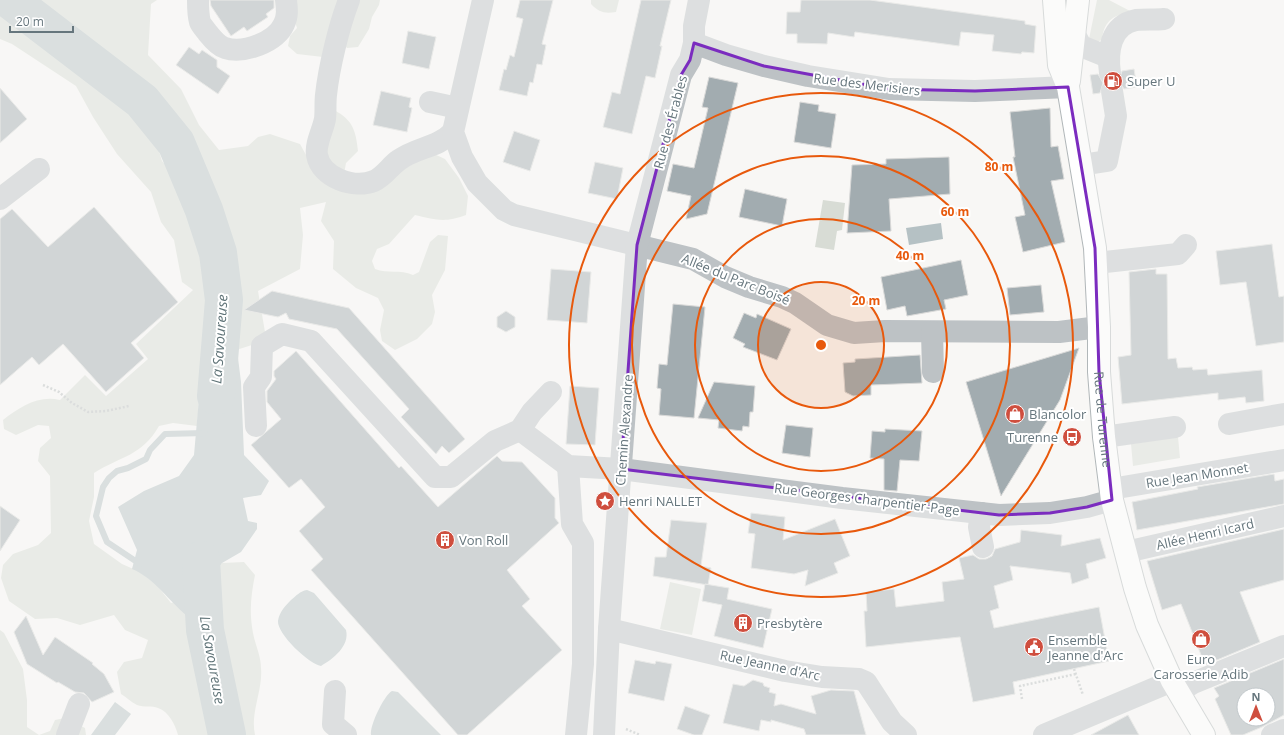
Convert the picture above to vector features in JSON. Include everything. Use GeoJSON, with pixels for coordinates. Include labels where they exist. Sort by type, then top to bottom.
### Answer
{"type":"FeatureCollection","features":[{"type":"Feature","properties":{"kind":"main road","name":"Rue de Turenne"},"geometry":{"type":"LineString","coordinates":[[1054,0],[1059,65],[1068,87],[1089,205],[1096,263],[1099,326],[1098,372],[1111,495],[1135,588],[1147,625],[1175,687],[1204,735]]}},
{"type":"Feature","properties":{"kind":"main road","name":"Rue de Turenne"},"geometry":{"type":"LineString","coordinates":[[1068,87],[1078,0]]}},
{"type":"Feature","properties":{"kind":"street"},"geometry":{"type":"LineString","coordinates":[[198,0],[200,23],[223,48],[234,50],[249,48],[278,34],[284,25],[288,14],[286,0]]}},
{"type":"Feature","properties":{"kind":"street"},"geometry":{"type":"LineString","coordinates":[[349,0],[329,77],[326,95],[325,118],[316,153],[319,164],[334,177],[348,182],[362,184],[383,176],[399,160],[414,152],[444,141],[453,132],[483,0]]}},
{"type":"Feature","properties":{"kind":"street","name":"Rue des Érables"},"geometry":{"type":"LineString","coordinates":[[637,245],[681,75],[690,60],[694,43],[694,26],[699,0]]}},
{"type":"Feature","properties":{"kind":"street"},"geometry":{"type":"LineString","coordinates":[[1081,165],[1107,161],[1116,116],[1110,73],[1114,34],[1122,25],[1135,20],[1164,19]]}},
{"type":"Feature","properties":{"kind":"street"},"geometry":{"type":"LineString","coordinates":[[1074,33],[1081,46],[1110,73]]}},
{"type":"Feature","properties":{"kind":"street","name":"Rue des Merisiers"},"geometry":{"type":"LineString","coordinates":[[694,43],[726,56],[793,73],[889,89],[954,91],[1052,89],[1068,87]]}},
{"type":"Feature","properties":{"kind":"street"},"geometry":{"type":"LineString","coordinates":[[430,102],[458,108]]}},
{"type":"Feature","properties":{"kind":"street","name":"Allée du Parc Boisé"},"geometry":{"type":"LineString","coordinates":[[453,132],[462,157],[477,183],[504,210],[514,215],[693,259],[725,277],[789,300],[827,326],[838,330],[854,333],[1059,332],[1099,326]]}},
{"type":"Feature","properties":{"kind":"street"},"geometry":{"type":"LineString","coordinates":[[0,199],[39,169]]}},
{"type":"Feature","properties":{"kind":"street","name":"Chemin Alexandre"},"geometry":{"type":"LineString","coordinates":[[604,735],[609,629],[637,245]]}},
{"type":"Feature","properties":{"kind":"street"},"geometry":{"type":"LineString","coordinates":[[1096,263],[1178,254],[1186,245]]}},
{"type":"Feature","properties":{"kind":"street"},"geometry":{"type":"LineString","coordinates":[[932,332],[933,372]]}},
{"type":"Feature","properties":{"kind":"street"},"geometry":{"type":"LineString","coordinates":[[256,426],[254,387],[261,377],[262,346],[282,334],[311,341],[435,477],[451,477],[495,441],[520,430],[532,412],[551,392]]}},
{"type":"Feature","properties":{"kind":"street"},"geometry":{"type":"LineString","coordinates":[[1229,424],[1284,414]]}},
{"type":"Feature","properties":{"kind":"street"},"geometry":{"type":"LineString","coordinates":[[1104,437],[1175,427]]}},
{"type":"Feature","properties":{"kind":"street"},"geometry":{"type":"LineString","coordinates":[[520,430],[568,466],[572,524],[584,543],[582,664],[576,735]]}},
{"type":"Feature","properties":{"kind":"street","name":"Rue Jean Monnet"},"geometry":{"type":"LineString","coordinates":[[1111,495],[1284,460]]}},
{"type":"Feature","properties":{"kind":"street","name":"Rue Georges Charpentier-Page"},"geometry":{"type":"LineString","coordinates":[[568,466],[621,469],[842,498],[999,515],[1050,513],[1087,507],[1111,495]]}},
{"type":"Feature","properties":{"kind":"street"},"geometry":{"type":"LineString","coordinates":[[981,513],[979,527],[984,546]]}},
{"type":"Feature","properties":{"kind":"street","name":"Allée Henri Icard"},"geometry":{"type":"LineString","coordinates":[[1126,552],[1284,516]]}},
{"type":"Feature","properties":{"kind":"street","name":"Rue Jeanne d'Arc"},"geometry":{"type":"LineString","coordinates":[[609,629],[784,671],[822,677],[859,679],[866,682],[892,722],[906,735]]}},
{"type":"Feature","properties":{"kind":"street"},"geometry":{"type":"LineString","coordinates":[[1044,735],[1175,687],[1194,683],[1284,646]]}},
{"type":"Feature","properties":{"kind":"street"},"geometry":{"type":"LineString","coordinates":[[335,691],[333,724],[346,735]]}},
{"type":"Feature","properties":{"kind":"street"},"geometry":{"type":"LineString","coordinates":[[67,735],[79,704]]}},
{"type":"Feature","properties":{"kind":"street"},"geometry":{"type":"LineString","coordinates":[[1272,735],[1284,730]]}},
{"type":"Feature","properties":{"kind":"path"},"geometry":{"type":"LineString","coordinates":[[43,385],[60,392],[72,404],[88,412],[106,411],[129,406]]}},
{"type":"Feature","properties":{"kind":"path"},"geometry":{"type":"LineString","coordinates":[[1074,669],[1084,697]]}},
{"type":"Feature","properties":{"kind":"path"},"geometry":{"type":"LineString","coordinates":[[1022,699],[1020,686],[1076,674]]}},
{"type":"Feature","properties":{"kind":"highlighted area"},"geometry":{"type":"Polygon","coordinates":[[[694,43],[764,66],[889,89],[975,91],[1068,87],[1095,248],[1099,372],[1112,500],[1087,507],[1050,513],[999,515],[621,469],[637,245],[681,75],[690,60],[694,43]]]}},
{"type":"Feature","properties":{"kind":"shaded area"},"geometry":{"type":"Polygon","coordinates":[[[26,0],[157,0],[151,4],[148,55],[181,89],[199,125],[219,150],[248,146],[258,137],[270,134],[300,144],[311,164],[334,110],[349,122],[355,132],[358,151],[346,163],[342,185],[392,176],[432,153],[445,159],[459,178],[468,196],[466,215],[459,218],[440,220],[415,215],[389,244],[377,249],[372,261],[375,269],[403,272],[413,275],[419,272],[430,242],[438,235],[448,236],[445,270],[432,295],[435,312],[432,324],[417,339],[395,350],[382,341],[380,330],[384,310],[378,298],[356,288],[333,269],[334,241],[321,221],[326,202],[300,208],[303,235],[300,269],[258,291],[265,332],[252,345],[230,352],[213,339],[208,338],[202,364],[197,426],[173,423],[159,426],[145,444],[138,450],[94,473],[94,497],[89,521],[94,544],[122,564],[138,571],[156,584],[171,603],[212,591],[213,576],[222,563],[244,562],[255,575],[251,618],[253,633],[261,664],[261,677],[254,718],[255,735],[178,735],[171,719],[165,712],[156,707],[137,705],[121,694],[117,672],[124,662],[142,658],[148,640],[125,630],[114,615],[80,625],[57,618],[35,619],[9,601],[1,578],[3,565],[13,554],[38,545],[51,533],[50,476],[38,461],[40,448],[51,438],[49,426],[38,425],[16,435],[4,429],[3,420],[30,403],[44,399],[60,400],[85,375],[106,396],[148,359],[136,344],[193,290],[182,282],[174,240],[161,222],[151,192],[117,154],[93,117],[76,86],[12,44],[0,39],[0,7],[55,53],[86,72],[132,110],[156,141],[162,161],[178,179],[182,203],[204,257],[216,292],[211,315],[215,325],[230,296],[228,268],[204,233],[196,204],[200,166],[183,132],[165,112],[133,83],[26,0]]]}},
{"type":"Feature","properties":{"kind":"shaded area"},"geometry":{"type":"Polygon","coordinates":[[[288,0],[380,0],[379,5],[372,17],[369,29],[358,47],[347,48],[341,41],[323,57],[297,54],[288,46],[290,36],[297,28],[288,0]]]}},
{"type":"Feature","properties":{"kind":"shaded area"},"geometry":{"type":"Polygon","coordinates":[[[591,0],[619,0],[616,12],[608,13],[597,9],[591,4],[591,0]]]}},
{"type":"Feature","properties":{"kind":"shaded area"},"geometry":{"type":"Polygon","coordinates":[[[1097,0],[1109,0],[1132,12],[1120,15],[1111,20],[1105,27],[1102,39],[1098,42],[1089,39],[1097,0]]]}},
{"type":"Feature","properties":{"kind":"shaded area"},"geometry":{"type":"Polygon","coordinates":[[[823,200],[845,203],[842,230],[837,231],[834,250],[815,247],[823,200]]]}},
{"type":"Feature","properties":{"kind":"shaded area"},"geometry":{"type":"Polygon","coordinates":[[[941,223],[943,239],[909,245],[906,228],[941,223]]]}},
{"type":"Feature","properties":{"kind":"shaded area"},"geometry":{"type":"Polygon","coordinates":[[[208,337],[230,352],[237,350],[241,382],[244,455],[269,481],[261,495],[243,498],[248,521],[257,523],[257,529],[241,552],[222,563],[213,576],[210,612],[187,616],[147,578],[132,569],[137,550],[118,507],[144,491],[179,476],[194,455],[202,364],[208,337]]]}},
{"type":"Feature","properties":{"kind":"shaded area"},"geometry":{"type":"Polygon","coordinates":[[[1178,437],[1180,458],[1133,466],[1131,444],[1178,437]]]}},
{"type":"Feature","properties":{"kind":"shaded area"},"geometry":{"type":"Polygon","coordinates":[[[670,582],[701,589],[692,635],[660,629],[670,582]]]}},
{"type":"Feature","properties":{"kind":"shaded area"},"geometry":{"type":"Polygon","coordinates":[[[307,590],[314,593],[346,630],[347,636],[343,647],[331,660],[321,666],[309,660],[295,648],[279,627],[278,621],[281,612],[287,604],[302,591],[307,590]]]}},
{"type":"Feature","properties":{"kind":"shaded area"},"geometry":{"type":"Polygon","coordinates":[[[0,630],[4,633],[23,669],[27,700],[27,727],[39,735],[0,735],[0,630]]]}},
{"type":"Feature","properties":{"kind":"shaded area"},"geometry":{"type":"Polygon","coordinates":[[[392,691],[398,692],[441,735],[371,735],[372,725],[378,712],[385,698],[392,691]]]}},
{"type":"Feature","properties":{"kind":"shaded area"},"geometry":{"type":"Polygon","coordinates":[[[115,702],[131,714],[115,735],[91,735],[115,702]]]}},
{"type":"Feature","properties":{"kind":"shaded area"},"geometry":{"type":"Polygon","coordinates":[[[65,718],[85,728],[86,735],[39,735],[50,731],[55,720],[65,718]]]}},
{"type":"Feature","properties":{"kind":"building"},"geometry":{"type":"Polygon","coordinates":[[[210,0],[274,0],[274,8],[266,14],[268,17],[247,31],[244,27],[231,36],[211,6],[210,0]]]}},
{"type":"Feature","properties":{"kind":"building"},"geometry":{"type":"Polygon","coordinates":[[[520,0],[553,0],[542,44],[546,45],[542,65],[537,64],[533,83],[530,82],[527,96],[499,90],[504,69],[506,70],[510,55],[514,57],[523,19],[516,17],[520,0]]]}},
{"type":"Feature","properties":{"kind":"building"},"geometry":{"type":"Polygon","coordinates":[[[641,0],[671,0],[660,46],[662,46],[655,78],[646,76],[632,134],[603,127],[612,92],[620,94],[641,0]]]}},
{"type":"Feature","properties":{"kind":"building"},"geometry":{"type":"Polygon","coordinates":[[[801,0],[870,0],[1025,21],[1025,24],[1036,26],[1034,53],[1022,52],[1021,54],[992,51],[994,35],[961,32],[959,46],[855,32],[854,37],[828,33],[827,44],[797,43],[797,34],[786,34],[787,12],[800,12],[801,0]]]}},
{"type":"Feature","properties":{"kind":"building"},"geometry":{"type":"Polygon","coordinates":[[[408,31],[436,37],[429,69],[402,63],[408,31]]]}},
{"type":"Feature","properties":{"kind":"building"},"geometry":{"type":"Polygon","coordinates":[[[189,47],[199,54],[202,50],[217,60],[217,67],[230,76],[218,94],[176,65],[189,47]]]}},
{"type":"Feature","properties":{"kind":"building"},"geometry":{"type":"Polygon","coordinates":[[[1134,69],[1137,87],[1124,89],[1119,81],[1122,71],[1134,69]]]}},
{"type":"Feature","properties":{"kind":"building"},"geometry":{"type":"Polygon","coordinates":[[[1098,74],[1103,83],[1100,93],[1093,94],[1090,75],[1098,74]]]}},
{"type":"Feature","properties":{"kind":"building"},"geometry":{"type":"Polygon","coordinates":[[[709,77],[738,83],[707,214],[686,219],[691,196],[667,191],[673,164],[694,168],[708,108],[702,107],[709,77]]]}},
{"type":"Feature","properties":{"kind":"building"},"geometry":{"type":"Polygon","coordinates":[[[0,88],[27,119],[0,143],[0,88]]]}},
{"type":"Feature","properties":{"kind":"building"},"geometry":{"type":"Polygon","coordinates":[[[381,91],[411,98],[409,107],[412,108],[407,132],[373,125],[381,91]]]}},
{"type":"Feature","properties":{"kind":"building"},"geometry":{"type":"Polygon","coordinates":[[[800,102],[819,105],[818,111],[836,114],[831,148],[794,142],[800,102]]]}},
{"type":"Feature","properties":{"kind":"building"},"geometry":{"type":"Polygon","coordinates":[[[1050,108],[1051,147],[1058,146],[1064,179],[1051,181],[1065,242],[1023,252],[1015,217],[1025,215],[1013,157],[1015,157],[1010,112],[1050,108]]]}},
{"type":"Feature","properties":{"kind":"building"},"geometry":{"type":"Polygon","coordinates":[[[514,131],[540,140],[530,171],[503,162],[514,131]]]}},
{"type":"Feature","properties":{"kind":"building"},"geometry":{"type":"Polygon","coordinates":[[[949,157],[950,194],[889,199],[891,231],[847,233],[852,165],[886,164],[886,159],[949,157]]]}},
{"type":"Feature","properties":{"kind":"building"},"geometry":{"type":"Polygon","coordinates":[[[595,162],[623,168],[617,199],[588,193],[595,162]]]}},
{"type":"Feature","properties":{"kind":"building"},"geometry":{"type":"Polygon","coordinates":[[[745,189],[787,199],[782,226],[739,217],[745,189]]]}},
{"type":"Feature","properties":{"kind":"building"},"geometry":{"type":"Polygon","coordinates":[[[94,207],[178,302],[131,343],[144,358],[106,392],[63,344],[39,365],[32,357],[0,385],[0,219],[12,209],[48,247],[94,207]]]}},
{"type":"Feature","properties":{"kind":"building"},"geometry":{"type":"Polygon","coordinates":[[[1272,244],[1279,297],[1284,296],[1284,342],[1256,346],[1246,282],[1220,285],[1216,251],[1272,244]]]}},
{"type":"Feature","properties":{"kind":"building"},"geometry":{"type":"Polygon","coordinates":[[[961,260],[968,295],[944,300],[946,309],[907,316],[905,306],[887,310],[881,277],[961,260]]]}},
{"type":"Feature","properties":{"kind":"building"},"geometry":{"type":"Polygon","coordinates":[[[551,269],[591,272],[587,323],[547,320],[551,269]]]}},
{"type":"Feature","properties":{"kind":"building"},"geometry":{"type":"Polygon","coordinates":[[[1156,269],[1156,274],[1167,274],[1168,359],[1176,358],[1178,368],[1192,367],[1193,370],[1207,369],[1208,375],[1262,370],[1264,401],[1246,403],[1245,397],[1218,400],[1218,393],[1122,404],[1118,357],[1131,355],[1129,272],[1156,269]]]}},
{"type":"Feature","properties":{"kind":"building"},"geometry":{"type":"Polygon","coordinates":[[[1041,285],[1044,312],[1010,315],[1007,288],[1041,285]]]}},
{"type":"Feature","properties":{"kind":"building"},"geometry":{"type":"Polygon","coordinates":[[[272,291],[349,308],[465,439],[449,453],[442,446],[436,454],[401,417],[409,409],[337,329],[289,319],[286,313],[278,317],[244,310],[272,291]]]}},
{"type":"Feature","properties":{"kind":"building"},"geometry":{"type":"Polygon","coordinates":[[[673,304],[705,307],[694,418],[659,415],[661,389],[657,388],[659,364],[667,365],[673,304]]]}},
{"type":"Feature","properties":{"kind":"building"},"geometry":{"type":"Polygon","coordinates":[[[506,311],[515,317],[515,327],[506,332],[497,327],[497,317],[506,311]]]}},
{"type":"Feature","properties":{"kind":"building"},"geometry":{"type":"Polygon","coordinates":[[[744,313],[756,318],[757,314],[791,329],[777,360],[743,347],[745,344],[733,338],[744,313]]]}},
{"type":"Feature","properties":{"kind":"building"},"geometry":{"type":"Polygon","coordinates":[[[1079,348],[1060,400],[1001,496],[966,382],[1079,348]]]}},
{"type":"Feature","properties":{"kind":"building","name":"Von Roll"},"geometry":{"type":"Polygon","coordinates":[[[296,351],[399,468],[401,466],[438,507],[497,456],[502,461],[522,462],[555,498],[555,518],[559,523],[507,570],[530,599],[522,606],[562,650],[467,735],[458,735],[311,570],[323,559],[299,531],[325,507],[301,479],[289,488],[251,445],[281,419],[267,402],[267,391],[276,379],[274,376],[274,371],[296,351]]]}},
{"type":"Feature","properties":{"kind":"building"},"geometry":{"type":"Polygon","coordinates":[[[920,355],[922,383],[871,385],[871,395],[853,396],[845,392],[843,363],[855,362],[855,359],[920,355]]]}},
{"type":"Feature","properties":{"kind":"building"},"geometry":{"type":"Polygon","coordinates":[[[714,382],[755,386],[753,412],[750,412],[749,427],[743,426],[742,431],[718,428],[719,420],[698,418],[714,382]]]}},
{"type":"Feature","properties":{"kind":"building"},"geometry":{"type":"Polygon","coordinates":[[[570,386],[599,388],[595,445],[566,444],[570,386]]]}},
{"type":"Feature","properties":{"kind":"building"},"geometry":{"type":"Polygon","coordinates":[[[786,425],[813,428],[810,457],[782,453],[786,425]]]}},
{"type":"Feature","properties":{"kind":"building"},"geometry":{"type":"Polygon","coordinates":[[[885,429],[922,431],[919,461],[900,460],[897,491],[884,490],[884,459],[870,458],[872,431],[885,432],[885,429]]]}},
{"type":"Feature","properties":{"kind":"building"},"geometry":{"type":"Polygon","coordinates":[[[1274,474],[1275,481],[1284,479],[1284,504],[1137,530],[1132,502],[1198,489],[1197,487],[1274,474]]]}},
{"type":"Feature","properties":{"kind":"building"},"geometry":{"type":"Polygon","coordinates":[[[0,506],[20,520],[0,551],[0,506]]]}},
{"type":"Feature","properties":{"kind":"building"},"geometry":{"type":"Polygon","coordinates":[[[751,513],[785,517],[783,540],[835,519],[850,556],[834,563],[838,573],[805,586],[808,570],[794,574],[751,568],[755,534],[748,533],[751,513]]]}},
{"type":"Feature","properties":{"kind":"building"},"geometry":{"type":"Polygon","coordinates":[[[671,520],[707,523],[701,566],[711,568],[708,585],[653,576],[655,557],[666,557],[671,520]]]}},
{"type":"Feature","properties":{"kind":"building"},"geometry":{"type":"Polygon","coordinates":[[[1284,529],[1284,580],[1240,592],[1260,642],[1205,665],[1181,604],[1162,610],[1147,561],[1284,529]]]}},
{"type":"Feature","properties":{"kind":"building"},"geometry":{"type":"Polygon","coordinates":[[[1021,530],[1062,535],[1061,546],[1100,538],[1106,558],[1086,564],[1089,578],[1072,584],[1070,573],[1010,566],[1013,580],[994,586],[999,608],[990,611],[994,628],[1099,607],[1109,661],[1013,682],[1015,694],[973,702],[960,637],[866,647],[864,611],[867,611],[866,592],[894,589],[896,607],[944,601],[942,582],[964,579],[959,558],[973,555],[979,559],[986,559],[992,556],[995,549],[1020,542],[1021,530]]]}},
{"type":"Feature","properties":{"kind":"building","name":"Presbytère"},"geometry":{"type":"Polygon","coordinates":[[[705,584],[729,588],[727,599],[772,609],[763,648],[714,636],[722,605],[702,601],[705,584]]]}},
{"type":"Feature","properties":{"kind":"building"},"geometry":{"type":"Polygon","coordinates":[[[26,616],[43,655],[55,637],[93,663],[92,664],[104,674],[114,692],[92,702],[84,693],[75,692],[58,682],[57,683],[27,664],[14,632],[26,616]]]}},
{"type":"Feature","properties":{"kind":"building"},"geometry":{"type":"Polygon","coordinates":[[[1284,659],[1284,715],[1276,719],[1276,687],[1236,687],[1236,727],[1262,727],[1243,735],[1231,735],[1215,699],[1219,696],[1214,688],[1284,659]]]}},
{"type":"Feature","properties":{"kind":"building"},"geometry":{"type":"Polygon","coordinates":[[[635,660],[655,664],[656,661],[672,664],[664,701],[628,693],[635,660]]]}},
{"type":"Feature","properties":{"kind":"building"},"geometry":{"type":"Polygon","coordinates":[[[753,680],[763,683],[764,686],[770,688],[769,692],[776,694],[774,706],[781,704],[816,714],[811,696],[831,690],[854,691],[866,735],[806,735],[804,729],[771,720],[771,722],[761,720],[759,731],[723,723],[733,684],[744,686],[753,680]]]}},
{"type":"Feature","properties":{"kind":"building"},"geometry":{"type":"Polygon","coordinates":[[[685,706],[710,715],[702,735],[694,735],[677,729],[685,706]]]}},
{"type":"Feature","properties":{"kind":"building"},"geometry":{"type":"Polygon","coordinates":[[[1128,715],[1139,735],[1091,735],[1128,715]]]}},
{"type":"Feature","properties":{"kind":"waterway","name":"La Savoureuse"},"geometry":{"type":"LineString","coordinates":[[10,0],[142,101],[176,143],[204,210],[218,253],[224,300],[216,396]]}},
{"type":"Feature","properties":{"kind":"waterway"},"geometry":{"type":"LineString","coordinates":[[140,564],[107,542],[96,516],[103,487],[109,478],[117,471],[128,468],[146,459],[150,450],[165,434],[205,433]]}},
{"type":"Feature","properties":{"kind":"waterway","name":"La Savoureuse"},"geometry":{"type":"LineString","coordinates":[[201,560],[205,630],[227,735]]}},
{"type":"Feature","properties":{"kind":"place","name":"Super U"},"geometry":{"type":"Point","coordinates":[1113,81]}},
{"type":"Feature","properties":{"kind":"place","name":"Blancolor"},"geometry":{"type":"Point","coordinates":[1015,414]}},
{"type":"Feature","properties":{"kind":"place","name":"Turenne"},"geometry":{"type":"Point","coordinates":[1072,437]}},
{"type":"Feature","properties":{"kind":"place","name":"Henri NALLET"},"geometry":{"type":"Point","coordinates":[605,501]}},
{"type":"Feature","properties":{"kind":"place","name":"Von Roll"},"geometry":{"type":"Point","coordinates":[445,540]}},
{"type":"Feature","properties":{"kind":"place","name":"Presbytère"},"geometry":{"type":"Point","coordinates":[743,623]}},
{"type":"Feature","properties":{"kind":"place","name":"Euro Carosserie Adib"},"geometry":{"type":"Point","coordinates":[1201,639]}},
{"type":"Feature","properties":{"kind":"place","name":"Ensemble Jeanne d'Arc"},"geometry":{"type":"Point","coordinates":[1034,647]}}]}
